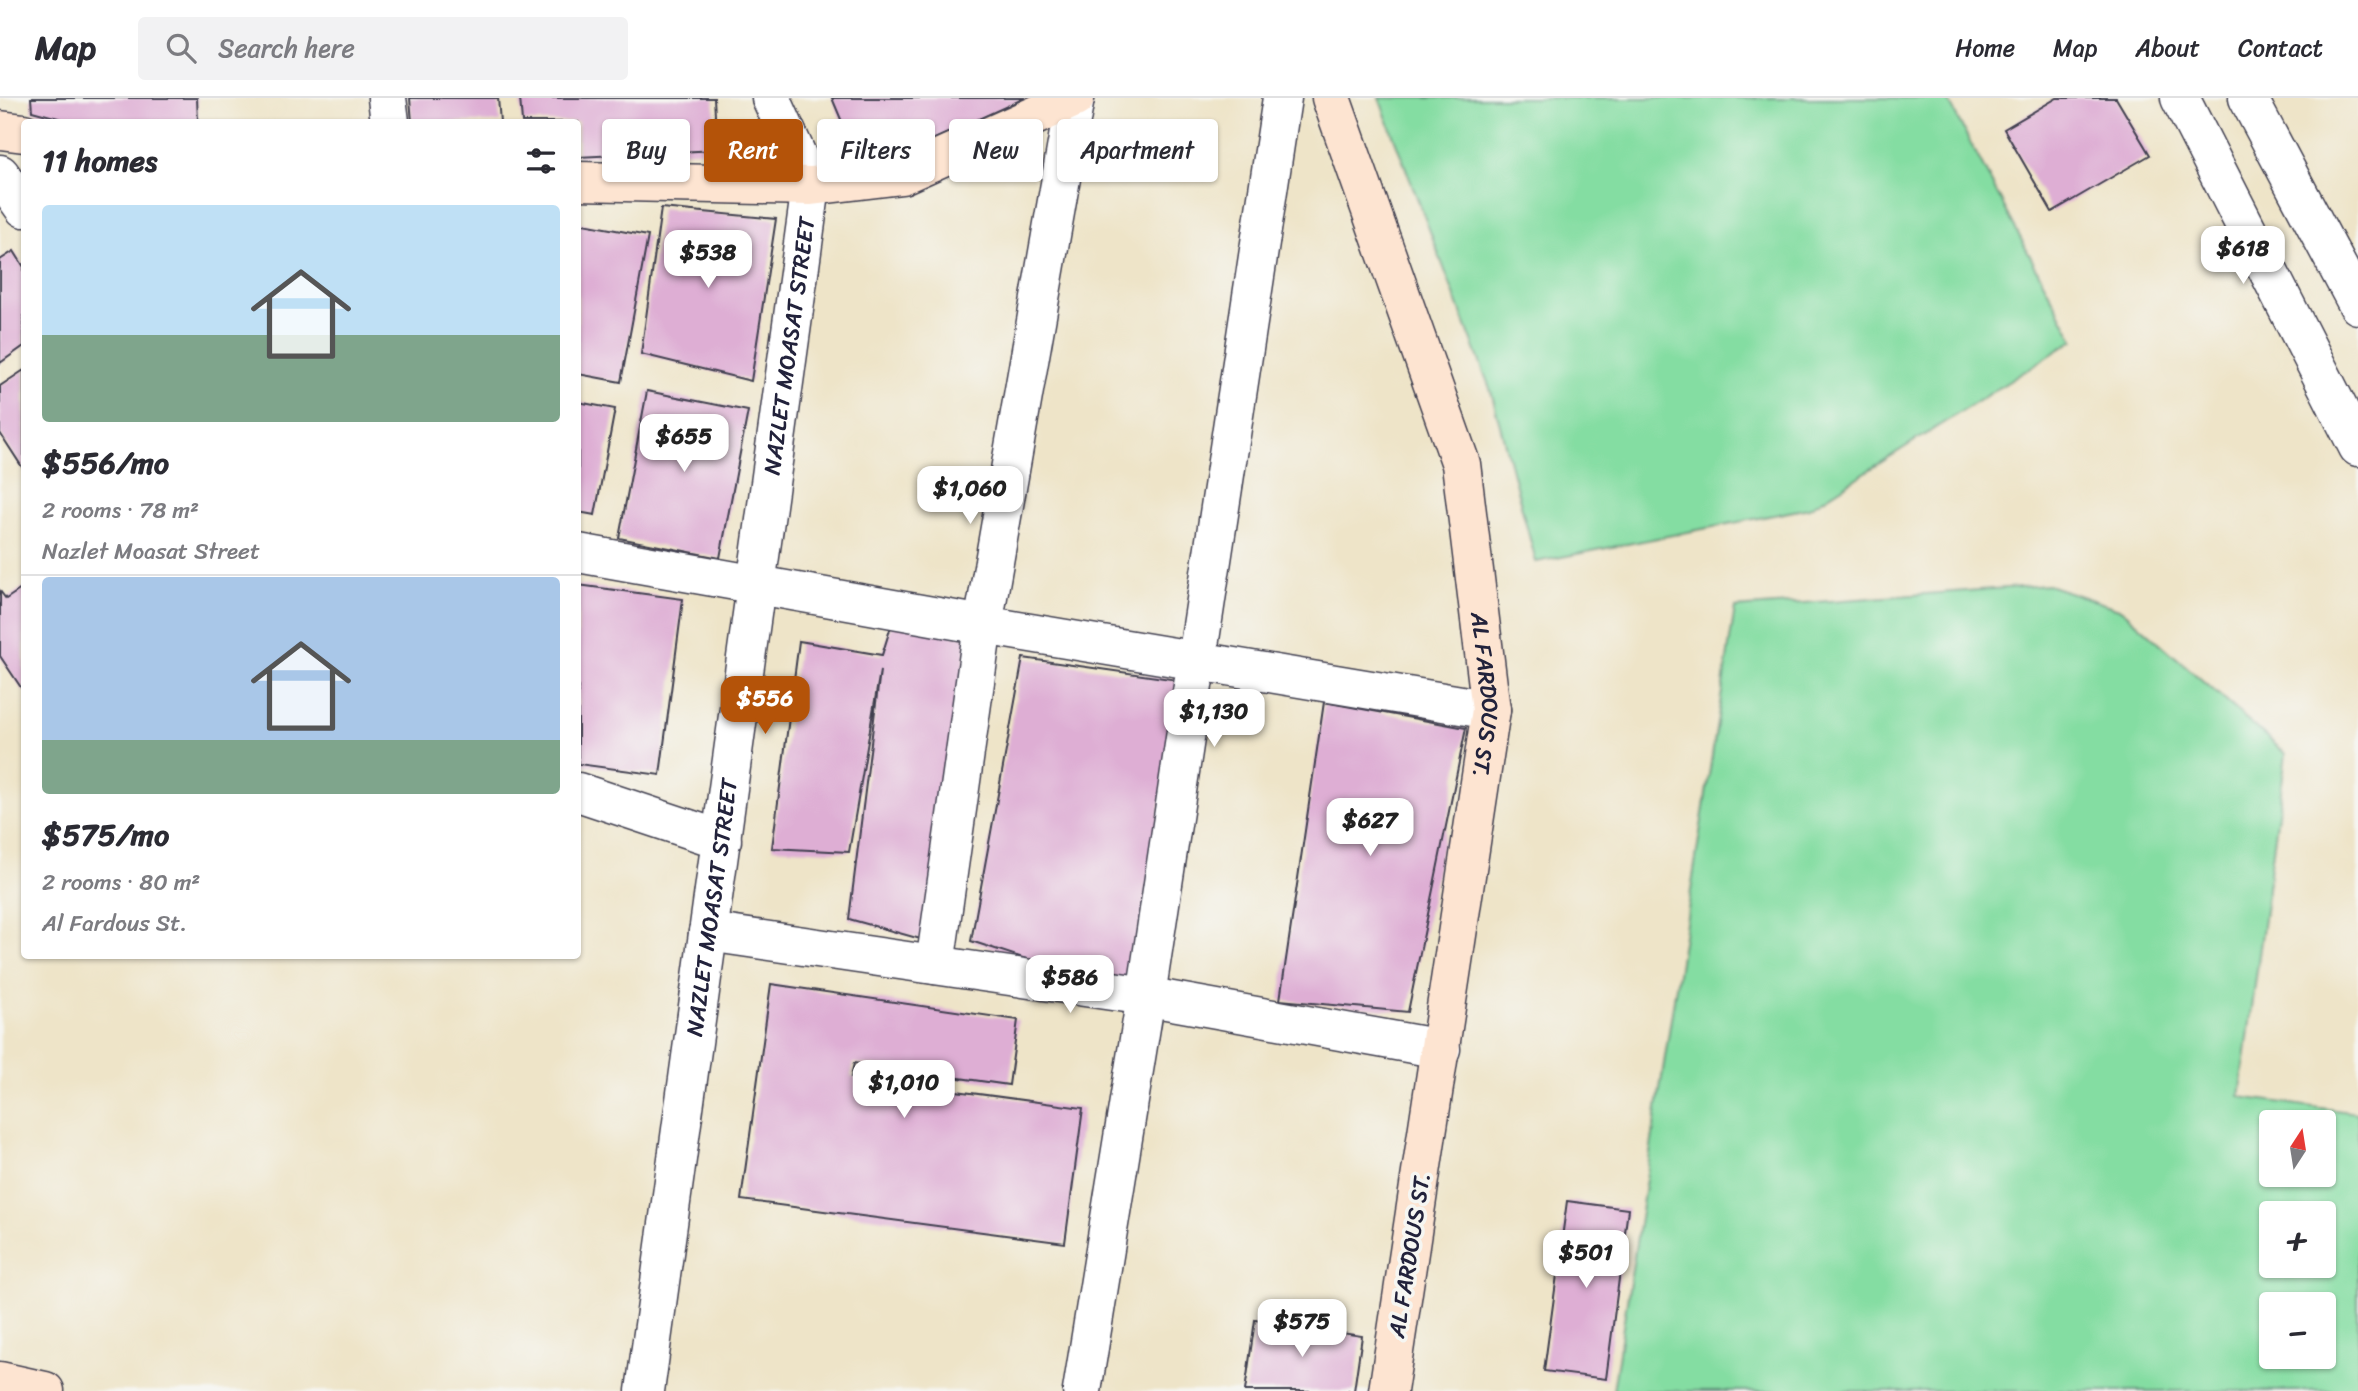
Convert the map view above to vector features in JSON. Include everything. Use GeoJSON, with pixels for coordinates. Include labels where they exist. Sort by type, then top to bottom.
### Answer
{"type":"FeatureCollection","features":[{"type":"Feature","properties":{"kind":"main road"},"geometry":{"type":"LineString","coordinates":[[581,181],[811,186],[902,175],[1075,98]]}},
{"type":"Feature","properties":{"kind":"main road","name":"AL FARDOUS ST."},"geometry":{"type":"LineString","coordinates":[[1331,98],[1461,464],[1491,710],[1388,1391]]}},
{"type":"Feature","properties":{"kind":"main road"},"geometry":{"type":"LineString","coordinates":[[0,130],[21,133]]}},
{"type":"Feature","properties":{"kind":"main road"},"geometry":{"type":"LineString","coordinates":[[0,1381],[45,1391]]}},
{"type":"Feature","properties":{"kind":"street"},"geometry":{"type":"LineString","coordinates":[[387,98],[390,119]]}},
{"type":"Feature","properties":{"kind":"street","name":"NAZLET MOASAT STREET"},"geometry":{"type":"LineString","coordinates":[[645,1391],[811,186],[771,98]]}},
{"type":"Feature","properties":{"kind":"street"},"geometry":{"type":"LineString","coordinates":[[935,965],[983,625],[1075,98]]}},
{"type":"Feature","properties":{"kind":"street"},"geometry":{"type":"LineString","coordinates":[[1082,1391],[1146,996],[1282,98]]}},
{"type":"Feature","properties":{"kind":"street"},"geometry":{"type":"LineString","coordinates":[[2180,98],[2358,447]]}},
{"type":"Feature","properties":{"kind":"street"},"geometry":{"type":"LineString","coordinates":[[2248,98],[2358,305]]}},
{"type":"Feature","properties":{"kind":"street"},"geometry":{"type":"LineString","coordinates":[[0,174],[21,204]]}},
{"type":"Feature","properties":{"kind":"street"},"geometry":{"type":"LineString","coordinates":[[581,554],[983,625],[1491,710]]}},
{"type":"Feature","properties":{"kind":"street"},"geometry":{"type":"LineString","coordinates":[[581,793],[722,840]]}},
{"type":"Feature","properties":{"kind":"street"},"geometry":{"type":"LineString","coordinates":[[708,932],[1146,996],[1440,1049]]}},
{"type":"Feature","properties":{"kind":"green space"},"geometry":{"type":"Polygon","coordinates":[[[1379,98],[1947,98],[2074,340],[1809,508],[1536,562],[1491,391],[1379,98]]]}},
{"type":"Feature","properties":{"kind":"green space"},"geometry":{"type":"Polygon","coordinates":[[[2048,585],[2122,610],[2286,754],[2240,1097],[2336,1110],[2259,1110],[2259,1187],[2336,1187],[2336,1110],[2358,1113],[2358,1391],[1613,1391],[1735,608],[2048,585]]]}},
{"type":"Feature","properties":{"kind":"building"},"geometry":{"type":"Polygon","coordinates":[[[31,98],[197,98],[198,119],[62,119],[32,111],[31,98]]]}},
{"type":"Feature","properties":{"kind":"building"},"geometry":{"type":"Polygon","coordinates":[[[410,98],[498,98],[500,119],[412,119],[410,98]]]}},
{"type":"Feature","properties":{"kind":"building"},"geometry":{"type":"Polygon","coordinates":[[[520,98],[714,98],[715,119],[704,119],[704,151],[690,151],[690,119],[602,119],[602,156],[581,157],[581,119],[522,119],[520,98]]]}},
{"type":"Feature","properties":{"kind":"building"},"geometry":{"type":"Polygon","coordinates":[[[832,98],[1025,98],[979,119],[949,119],[949,132],[935,139],[935,119],[841,119],[832,98]]]}},
{"type":"Feature","properties":{"kind":"building"},"geometry":{"type":"Polygon","coordinates":[[[2057,98],[2116,98],[2150,155],[2052,212],[2004,129],[2057,98]]]}},
{"type":"Feature","properties":{"kind":"building"},"geometry":{"type":"Polygon","coordinates":[[[661,208],[776,219],[751,381],[641,354],[661,208]]]}},
{"type":"Feature","properties":{"kind":"building"},"geometry":{"type":"Polygon","coordinates":[[[581,224],[648,236],[621,382],[581,375],[581,224]]]}},
{"type":"Feature","properties":{"kind":"building"},"geometry":{"type":"Polygon","coordinates":[[[14,251],[21,262],[21,348],[0,363],[0,260],[14,251]]]}},
{"type":"Feature","properties":{"kind":"building"},"geometry":{"type":"Polygon","coordinates":[[[21,372],[21,465],[0,433],[0,386],[21,372]]]}},
{"type":"Feature","properties":{"kind":"building"},"geometry":{"type":"Polygon","coordinates":[[[647,391],[748,411],[720,558],[619,538],[647,391]]]}},
{"type":"Feature","properties":{"kind":"building"},"geometry":{"type":"Polygon","coordinates":[[[581,403],[615,409],[595,515],[581,513],[581,403]]]}},
{"type":"Feature","properties":{"kind":"building"},"geometry":{"type":"Polygon","coordinates":[[[581,585],[683,599],[660,775],[581,764],[581,585]]]}},
{"type":"Feature","properties":{"kind":"building"},"geometry":{"type":"Polygon","coordinates":[[[21,589],[21,688],[0,656],[0,591],[6,599],[21,589]]]}},
{"type":"Feature","properties":{"kind":"building"},"geometry":{"type":"Polygon","coordinates":[[[892,623],[968,637],[924,940],[849,919],[880,671],[849,852],[772,848],[799,641],[882,655],[892,623]]]}},
{"type":"Feature","properties":{"kind":"building"},"geometry":{"type":"Polygon","coordinates":[[[1023,658],[1178,680],[1133,994],[971,941],[1023,658]]]}},
{"type":"Feature","properties":{"kind":"building"},"geometry":{"type":"Polygon","coordinates":[[[1324,702],[1466,728],[1408,1012],[1280,1000],[1324,702]]]}},
{"type":"Feature","properties":{"kind":"building"},"geometry":{"type":"Polygon","coordinates":[[[771,984],[1018,1020],[1009,1085],[854,1063],[851,1077],[1083,1108],[1065,1243],[741,1200],[771,984]]]}},
{"type":"Feature","properties":{"kind":"building"},"geometry":{"type":"Polygon","coordinates":[[[1567,1201],[1628,1209],[1606,1379],[1544,1371],[1567,1201]]]}},
{"type":"Feature","properties":{"kind":"building"},"geometry":{"type":"Polygon","coordinates":[[[1255,1320],[1362,1336],[1354,1391],[1245,1391],[1255,1320]]]}}]}
